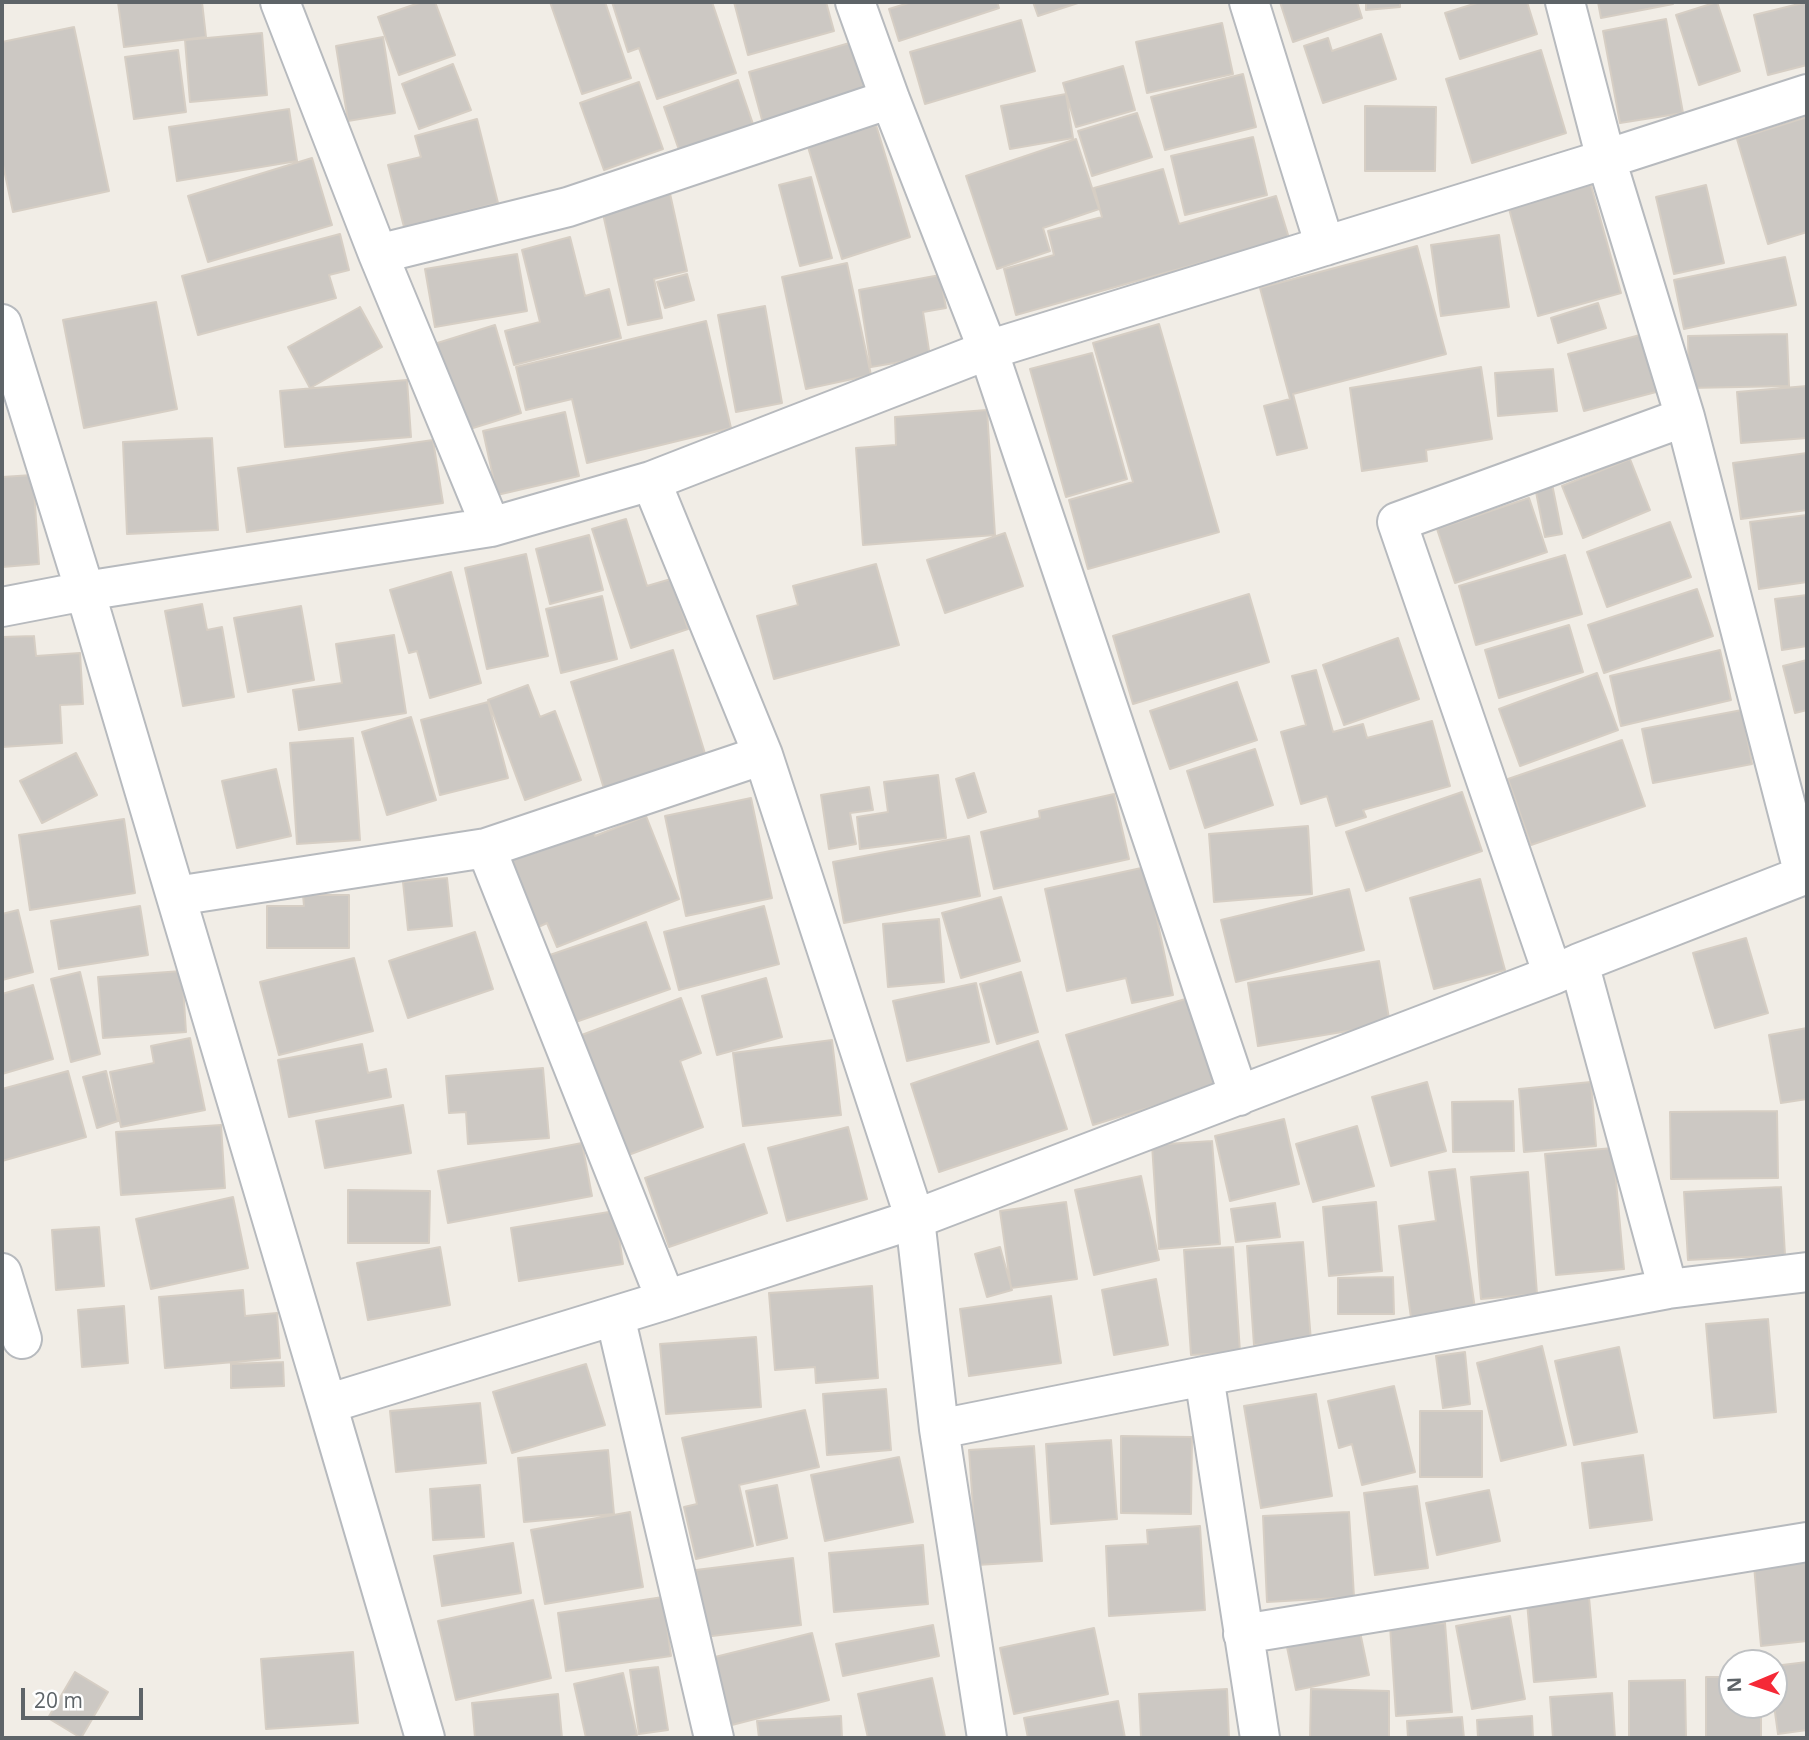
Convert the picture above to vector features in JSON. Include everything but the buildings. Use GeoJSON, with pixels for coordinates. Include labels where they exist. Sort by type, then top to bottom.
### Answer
{"type":"FeatureCollection","features":[{"type":"Feature","properties":{"kind":"street"},"geometry":{"type":"LineString","coordinates":[[280,2],[378,254],[491,527]]}},
{"type":"Feature","properties":{"kind":"street"},"geometry":{"type":"LineString","coordinates":[[856,2],[890,99],[988,349],[1239,1096]]}},
{"type":"Feature","properties":{"kind":"street"},"geometry":{"type":"LineString","coordinates":[[1249,2],[1325,246]]}},
{"type":"Feature","properties":{"kind":"street"},"geometry":{"type":"LineString","coordinates":[[327,1404],[666,1300],[915,1219],[1239,1096],[1805,874],[1685,417],[1606,159],[1565,2]]}},
{"type":"Feature","properties":{"kind":"street"},"geometry":{"type":"LineString","coordinates":[[2,607],[85,591],[491,527],[650,481],[988,349],[1606,159],[1807,94]]}},
{"type":"Feature","properties":{"kind":"street"},"geometry":{"type":"LineString","coordinates":[[378,254],[568,207],[890,99]]}},
{"type":"Feature","properties":{"kind":"street"},"geometry":{"type":"LineString","coordinates":[[2,324],[85,591],[425,1738]]}},
{"type":"Feature","properties":{"kind":"street"},"geometry":{"type":"LineString","coordinates":[[1668,1289],[1566,969],[1397,522],[1685,417]]}},
{"type":"Feature","properties":{"kind":"street"},"geometry":{"type":"LineString","coordinates":[[650,481],[763,755],[915,1219],[939,1430],[987,1738]]}},
{"type":"Feature","properties":{"kind":"street"},"geometry":{"type":"LineString","coordinates":[[176,896],[486,848],[763,755]]}},
{"type":"Feature","properties":{"kind":"street"},"geometry":{"type":"LineString","coordinates":[[486,848],[666,1300]]}},
{"type":"Feature","properties":{"kind":"street"},"geometry":{"type":"LineString","coordinates":[[939,1430],[1203,1376],[1668,1289],[1807,1272]]}},
{"type":"Feature","properties":{"kind":"street"},"geometry":{"type":"LineString","coordinates":[[2,1273],[22,1339]]}},
{"type":"Feature","properties":{"kind":"street"},"geometry":{"type":"LineString","coordinates":[[615,1316],[714,1738]]}},
{"type":"Feature","properties":{"kind":"street"},"geometry":{"type":"LineString","coordinates":[[1203,1376],[1261,1738]]}},
{"type":"Feature","properties":{"kind":"street"},"geometry":{"type":"LineString","coordinates":[[1243,1634],[1807,1542]]}}]}
